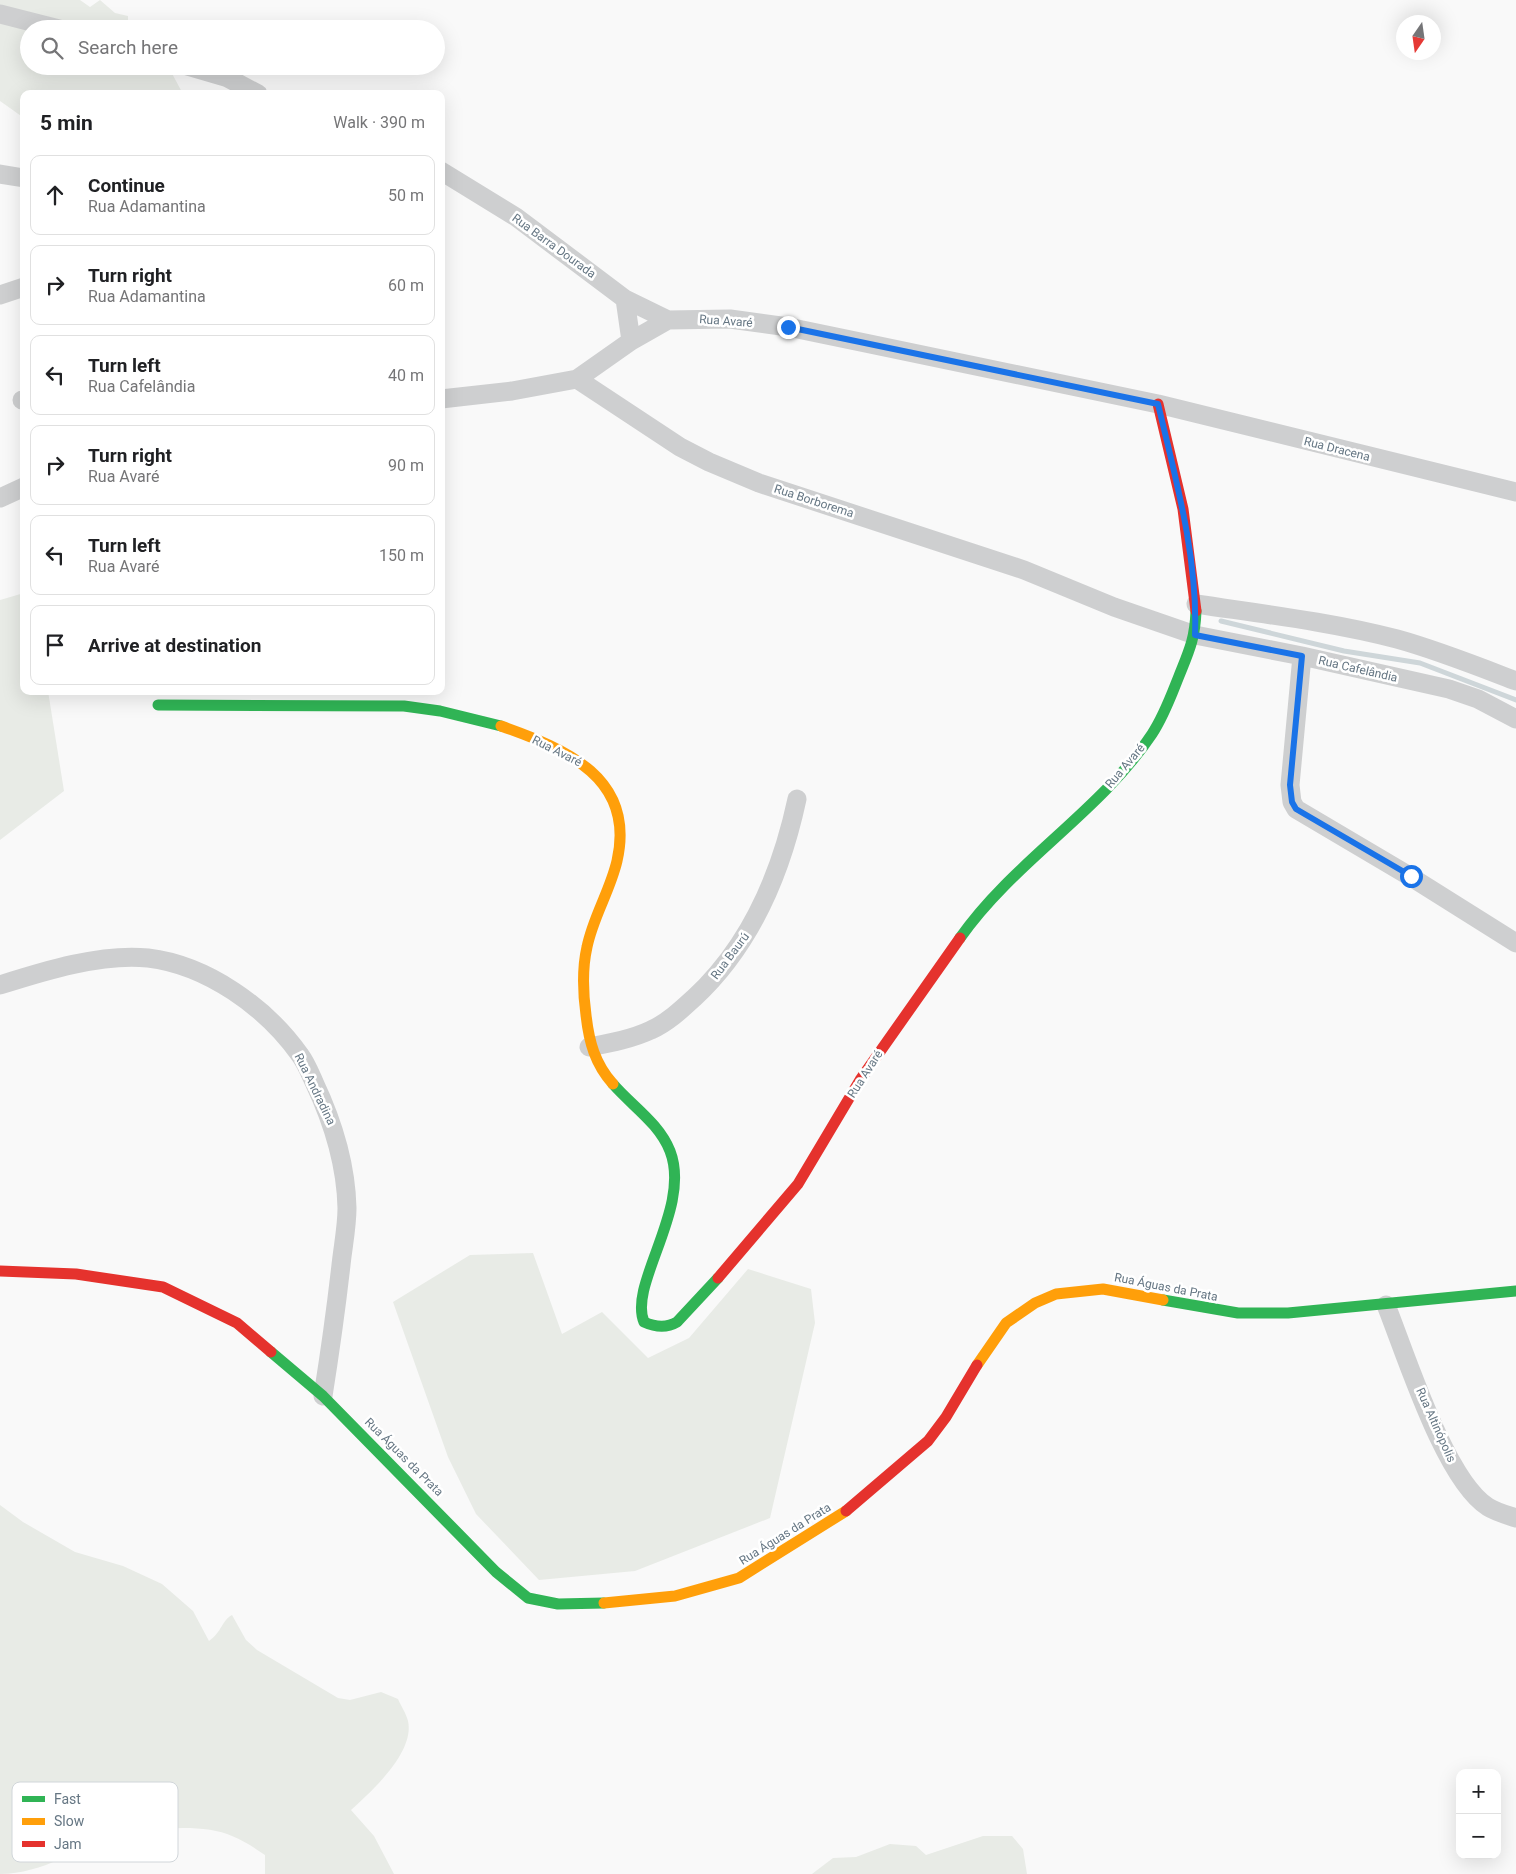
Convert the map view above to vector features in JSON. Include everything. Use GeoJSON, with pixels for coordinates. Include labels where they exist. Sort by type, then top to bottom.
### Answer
{"type":"FeatureCollection","features":[{"type":"Feature","properties":{"kind":"street"},"geometry":{"type":"LineString","coordinates":[[0,14],[24,20]]}},
{"type":"Feature","properties":{"kind":"street"},"geometry":{"type":"LineString","coordinates":[[218,75],[228,78],[250,90]]}},
{"type":"Feature","properties":{"kind":"street","name":"Rua Barra Dourada"},"geometry":{"type":"LineString","coordinates":[[445,173],[516,217],[626,299],[668,320]]}},
{"type":"Feature","properties":{"kind":"street"},"geometry":{"type":"LineString","coordinates":[[0,174],[20,177]]}},
{"type":"Feature","properties":{"kind":"street"},"geometry":{"type":"LineString","coordinates":[[0,295],[20,288]]}},
{"type":"Feature","properties":{"kind":"street"},"geometry":{"type":"LineString","coordinates":[[626,299],[631,341]]}},
{"type":"Feature","properties":{"kind":"street","name":"Rua Avaré"},"geometry":{"type":"LineString","coordinates":[[158,705],[418,707],[480,720],[530,736],[572,755],[593,770],[607,788],[618,808],[620,848],[616,868],[589,937],[584,990],[589,1047],[600,1071],[662,1134],[670,1150],[674,1176],[671,1207],[664,1235],[640,1303],[644,1322],[651,1326],[670,1326],[677,1322],[702,1297],[798,1184],[860,1080],[968,926],[998,891],[1116,778],[1151,735],[1164,713],[1195,635],[1196,604],[1182,509],[1158,404],[788,327],[730,319],[668,320],[631,341],[577,379]]}},
{"type":"Feature","properties":{"kind":"street"},"geometry":{"type":"LineString","coordinates":[[445,399],[512,391],[577,379]]}},
{"type":"Feature","properties":{"kind":"street","name":"Rua Borborema"},"geometry":{"type":"LineString","coordinates":[[577,379],[680,447],[708,462],[751,480],[1024,570],[1114,607],[1195,635]]}},
{"type":"Feature","properties":{"kind":"street","name":"Rua Dracena"},"geometry":{"type":"LineString","coordinates":[[1158,404],[1516,492]]}},
{"type":"Feature","properties":{"kind":"street"},"geometry":{"type":"LineString","coordinates":[[0,498],[20,489]]}},
{"type":"Feature","properties":{"kind":"street"},"geometry":{"type":"LineString","coordinates":[[1196,604],[1276,616],[1394,638],[1516,681]]}},
{"type":"Feature","properties":{"kind":"street","name":"Rua Cafelândia"},"geometry":{"type":"LineString","coordinates":[[1195,635],[1302,656],[1449,690],[1478,699],[1516,719]]}},
{"type":"Feature","properties":{"kind":"street"},"geometry":{"type":"LineString","coordinates":[[1302,656],[1290,785],[1292,802],[1296,809],[1411,876],[1516,944]]}},
{"type":"Feature","properties":{"kind":"street","name":"Rua Baurú"},"geometry":{"type":"LineString","coordinates":[[589,1047],[623,1040],[652,1029],[684,1008],[708,985],[740,946],[756,920],[778,870],[797,799]]}},
{"type":"Feature","properties":{"kind":"street","name":"Rua Andradina"},"geometry":{"type":"LineString","coordinates":[[0,986],[84,963],[118,958],[147,958],[166,962],[193,970],[219,982],[280,1031],[302,1056],[330,1116],[340,1147],[347,1210],[323,1396]]}},
{"type":"Feature","properties":{"kind":"street","name":"Rua Águas da Prata"},"geometry":{"type":"LineString","coordinates":[[0,1271],[76,1274],[163,1287],[237,1323],[323,1396],[496,1572],[528,1598],[558,1604],[619,1604],[676,1596],[739,1578],[842,1515],[928,1441],[946,1418],[988,1344],[1006,1323],[1035,1304],[1056,1294],[1103,1289],[1130,1292],[1196,1308],[1238,1313],[1288,1312],[1386,1305],[1516,1291]]}},
{"type":"Feature","properties":{"kind":"street","name":"Rua Altinópolis"},"geometry":{"type":"LineString","coordinates":[[1386,1305],[1444,1450],[1465,1486],[1488,1507],[1516,1518]]}},
{"type":"Feature","properties":{"kind":"shaded area"},"geometry":{"type":"Polygon","coordinates":[[[0,0],[80,0],[90,7],[100,0],[115,13],[128,16],[128,20],[20,20],[20,75],[173,75],[181,90],[20,90],[20,115],[0,101],[0,0]]]}},
{"type":"Feature","properties":{"kind":"shaded area"},"geometry":{"type":"Polygon","coordinates":[[[20,594],[20,695],[49,695],[64,791],[0,840],[0,600],[20,594]]]}},
{"type":"Feature","properties":{"kind":"shaded area"},"geometry":{"type":"Polygon","coordinates":[[[533,1253],[562,1334],[602,1312],[648,1358],[689,1338],[748,1269],[811,1289],[815,1323],[770,1518],[635,1571],[539,1580],[476,1514],[448,1457],[393,1302],[470,1255],[533,1253]]]}},
{"type":"Feature","properties":{"kind":"shaded area"},"geometry":{"type":"Polygon","coordinates":[[[0,1505],[23,1522],[75,1552],[123,1566],[162,1584],[193,1611],[209,1641],[232,1615],[246,1640],[257,1650],[338,1698],[350,1700],[381,1692],[398,1699],[405,1712],[408,1721],[408,1733],[399,1758],[380,1782],[351,1810],[374,1836],[394,1874],[265,1874],[265,1855],[241,1840],[207,1829],[178,1828],[178,1782],[12,1782],[12,1862],[53,1862],[31,1870],[0,1874],[0,1505]]]}},
{"type":"Feature","properties":{"kind":"shaded area"},"geometry":{"type":"Polygon","coordinates":[[[983,1836],[1012,1836],[1023,1849],[1027,1874],[812,1874],[833,1858],[856,1857],[890,1844],[916,1846],[926,1855],[983,1836]]]}},
{"type":"Feature","properties":{"kind":"waterway"},"geometry":{"type":"LineString","coordinates":[[1221,621],[1344,651],[1420,663],[1516,700]]}},
{"type":"Feature","properties":{"kind":"traffic: fast"},"geometry":{"type":"LineString","coordinates":[[960,938],[1005,885],[1108,788],[1152,734],[1167,706],[1189,652],[1196,611]]}},
{"type":"Feature","properties":{"kind":"traffic: fast"},"geometry":{"type":"LineString","coordinates":[[158,705],[404,706],[440,711],[501,726]]}},
{"type":"Feature","properties":{"kind":"traffic: fast"},"geometry":{"type":"LineString","coordinates":[[613,1084],[659,1132],[670,1151],[675,1173],[673,1196],[667,1220],[644,1287],[641,1306],[644,1322],[661,1326],[677,1322],[718,1278]]}},
{"type":"Feature","properties":{"kind":"traffic: fast"},"geometry":{"type":"LineString","coordinates":[[1163,1300],[1238,1313],[1288,1313],[1516,1291]]}},
{"type":"Feature","properties":{"kind":"traffic: fast"},"geometry":{"type":"LineString","coordinates":[[271,1352],[323,1396],[496,1572],[528,1598],[558,1604],[604,1603]]}},
{"type":"Feature","properties":{"kind":"traffic: slow"},"geometry":{"type":"LineString","coordinates":[[501,726],[549,745],[571,757],[590,771],[606,788],[616,808],[620,832],[617,861],[590,936],[584,964],[585,1007],[591,1043],[597,1060],[613,1084]]}},
{"type":"Feature","properties":{"kind":"traffic: slow"},"geometry":{"type":"LineString","coordinates":[[977,1365],[1006,1323],[1035,1303],[1056,1294],[1103,1289],[1163,1300]]}},
{"type":"Feature","properties":{"kind":"traffic: slow"},"geometry":{"type":"LineString","coordinates":[[604,1603],[675,1596],[739,1578],[846,1511]]}},
{"type":"Feature","properties":{"kind":"traffic: jam"},"geometry":{"type":"LineString","coordinates":[[1158,404],[1183,509],[1196,611]]}},
{"type":"Feature","properties":{"kind":"traffic: jam"},"geometry":{"type":"LineString","coordinates":[[718,1278],[798,1184],[860,1080],[960,938]]}},
{"type":"Feature","properties":{"kind":"traffic: jam"},"geometry":{"type":"LineString","coordinates":[[0,1271],[76,1274],[163,1287],[237,1323],[271,1352]]}},
{"type":"Feature","properties":{"kind":"traffic: jam"},"geometry":{"type":"LineString","coordinates":[[846,1511],[928,1441],[946,1417],[977,1365]]}},
{"type":"Feature","properties":{"kind":"route"},"geometry":{"type":"LineString","coordinates":[[788,327],[1158,404],[1182,509],[1196,604],[1195,635],[1302,656],[1290,785],[1292,802],[1296,809],[1411,876]]}}]}
